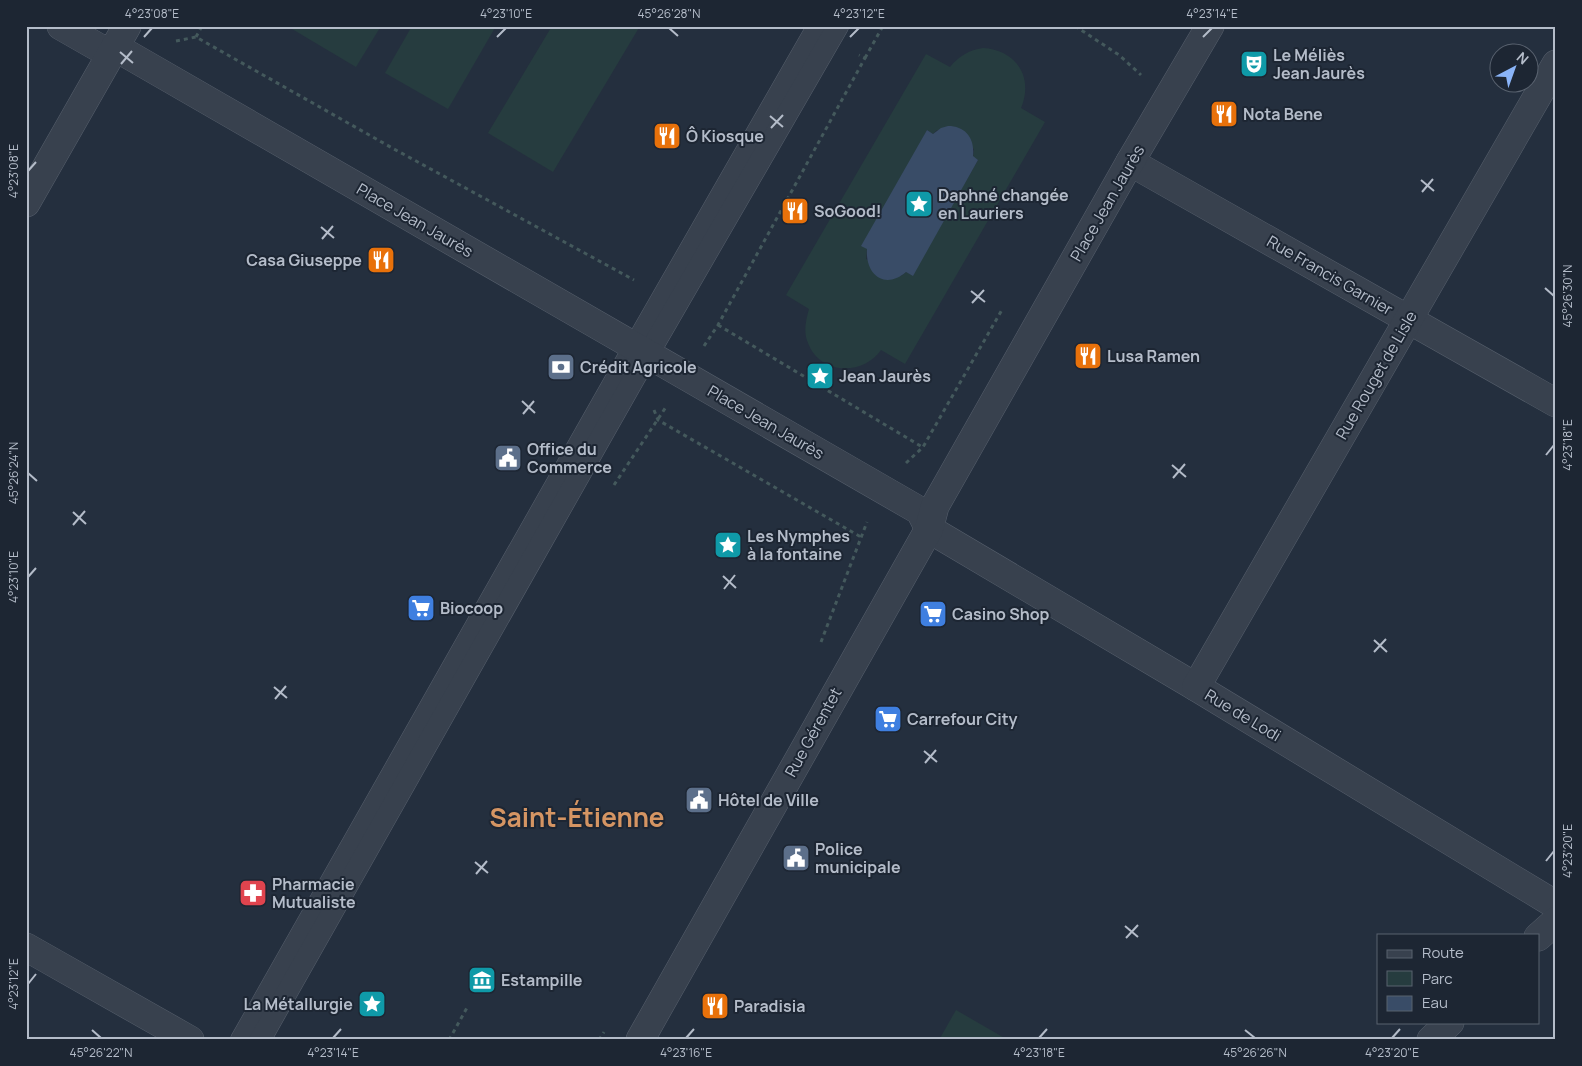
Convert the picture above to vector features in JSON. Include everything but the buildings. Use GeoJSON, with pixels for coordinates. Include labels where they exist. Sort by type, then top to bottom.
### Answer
{"type":"FeatureCollection","features":[{"type":"Feature","properties":{"kind":"street"},"geometry":{"type":"LineString","coordinates":[[61,26],[103,50],[122,42]]}},
{"type":"Feature","properties":{"kind":"street","name":"Place Jean Jaurès"},"geometry":{"type":"LineString","coordinates":[[929,529],[935,506],[1130,162],[1210,26]]}},
{"type":"Feature","properties":{"kind":"street"},"geometry":{"type":"LineString","coordinates":[[26,203],[122,42]]}},
{"type":"Feature","properties":{"kind":"street","name":"Place Jean Jaurès"},"geometry":{"type":"LineString","coordinates":[[122,42],[641,351],[920,511],[929,529]]}},
{"type":"Feature","properties":{"kind":"street","name":"Rue Rouget de Lisle"},"geometry":{"type":"LineString","coordinates":[[1196,687],[1556,64]]}},
{"type":"Feature","properties":{"kind":"street","name":"Rue Francis Garnier"},"geometry":{"type":"LineString","coordinates":[[1130,162],[1556,403]]}},
{"type":"Feature","properties":{"kind":"street","name":"Rue de Lodi"},"geometry":{"type":"LineString","coordinates":[[929,529],[1196,687],[1556,905]]}},
{"type":"Feature","properties":{"kind":"street","name":"Rue Gérentet"},"geometry":{"type":"LineString","coordinates":[[640,1040],[929,529]]}},
{"type":"Feature","properties":{"kind":"street"},"geometry":{"type":"LineString","coordinates":[[1540,935],[1556,921]]}},
{"type":"Feature","properties":{"kind":"street"},"geometry":{"type":"LineString","coordinates":[[26,947],[190,1040]]}},
{"type":"Feature","properties":{"kind":"street"},"geometry":{"type":"LineString","coordinates":[[1432,1040],[1448,1024]]}},
{"type":"Feature","properties":{"kind":"lane"},"geometry":{"type":"LineString","coordinates":[[241,1040],[829,30]]}},
{"type":"Feature","properties":{"kind":"lane"},"geometry":{"type":"LineString","coordinates":[[260,1040],[641,351]]}},
{"type":"Feature","properties":{"kind":"path"},"geometry":{"type":"LineString","coordinates":[[196,37],[202,26]]}},
{"type":"Feature","properties":{"kind":"path"},"geometry":{"type":"LineString","coordinates":[[610,492],[718,324],[883,26]]}},
{"type":"Feature","properties":{"kind":"path"},"geometry":{"type":"LineString","coordinates":[[1075,26],[1119,55],[1139,74],[1172,92]]}},
{"type":"Feature","properties":{"kind":"path"},"geometry":{"type":"LineString","coordinates":[[829,30],[865,58]]}},
{"type":"Feature","properties":{"kind":"path"},"geometry":{"type":"LineString","coordinates":[[122,42],[140,48],[196,37],[394,149],[641,284]]}},
{"type":"Feature","properties":{"kind":"path"},"geometry":{"type":"LineString","coordinates":[[1139,74],[1144,66]]}},
{"type":"Feature","properties":{"kind":"path"},"geometry":{"type":"LineString","coordinates":[[821,645],[872,508],[887,482],[923,447],[1006,303]]}},
{"type":"Feature","properties":{"kind":"path"},"geometry":{"type":"LineString","coordinates":[[718,324],[929,451]]}},
{"type":"Feature","properties":{"kind":"path"},"geometry":{"type":"LineString","coordinates":[[658,420],[861,537]]}},
{"type":"Feature","properties":{"kind":"path"},"geometry":{"type":"LineString","coordinates":[[449,1040],[468,1006]]}},
{"type":"Feature","properties":{"kind":"green space"},"geometry":{"type":"Polygon","coordinates":[[[287,26],[381,26],[356,67],[287,26]]]}},
{"type":"Feature","properties":{"kind":"green space"},"geometry":{"type":"Polygon","coordinates":[[[412,26],[496,26],[448,109],[385,73],[412,26]]]}},
{"type":"Feature","properties":{"kind":"green space"},"geometry":{"type":"Polygon","coordinates":[[[552,26],[640,26],[553,172],[488,133],[552,26]]]}},
{"type":"Feature","properties":{"kind":"green space"},"geometry":{"type":"Polygon","coordinates":[[[983,48],[1005,54],[1019,67],[1025,86],[1021,108],[1045,122],[905,364],[881,350],[864,364],[853,368],[832,366],[814,354],[806,339],[805,330],[809,309],[786,295],[926,54],[950,67],[965,54],[983,48]],[[927,130],[867,249],[866,259],[901,276],[906,272],[912,275],[978,160],[973,157],[974,149],[937,130],[933,134],[927,130]]]}},
{"type":"Feature","properties":{"kind":"green space"},"geometry":{"type":"Polygon","coordinates":[[[956,1010],[1008,1040],[939,1040],[956,1010]]]}},
{"type":"Feature","properties":{"kind":"water"},"geometry":{"type":"Polygon","coordinates":[[[948,126],[960,128],[968,135],[971,139],[973,156],[978,160],[913,276],[906,272],[891,280],[878,277],[869,266],[867,249],[861,246],[927,130],[933,134],[941,128],[948,126]]]}},
{"type":"Feature","properties":{"kind":"place","name":"Le Méliès Jean Jaurès"},"geometry":{"type":"Point","coordinates":[1254,64]}},
{"type":"Feature","properties":{"kind":"place","name":"Nota Bene"},"geometry":{"type":"Point","coordinates":[1224,114]}},
{"type":"Feature","properties":{"kind":"place","name":"Ô Kiosque"},"geometry":{"type":"Point","coordinates":[667,136]}},
{"type":"Feature","properties":{"kind":"place","name":"Daphné changée en Lauriers"},"geometry":{"type":"Point","coordinates":[919,204]}},
{"type":"Feature","properties":{"kind":"place","name":"SoGood!"},"geometry":{"type":"Point","coordinates":[795,211]}},
{"type":"Feature","properties":{"kind":"place","name":"Casa Giuseppe"},"geometry":{"type":"Point","coordinates":[381,260]}},
{"type":"Feature","properties":{"kind":"place","name":"Lusa Ramen"},"geometry":{"type":"Point","coordinates":[1088,356]}},
{"type":"Feature","properties":{"kind":"place","name":"Crédit Agricole"},"geometry":{"type":"Point","coordinates":[561,367]}},
{"type":"Feature","properties":{"kind":"place","name":"Jean Jaurès"},"geometry":{"type":"Point","coordinates":[820,376]}},
{"type":"Feature","properties":{"kind":"place","name":"Office du Commerce"},"geometry":{"type":"Point","coordinates":[508,458]}},
{"type":"Feature","properties":{"kind":"place","name":"Les Nymphes à la fontaine"},"geometry":{"type":"Point","coordinates":[728,545]}},
{"type":"Feature","properties":{"kind":"place","name":"Biocoop"},"geometry":{"type":"Point","coordinates":[421,608]}},
{"type":"Feature","properties":{"kind":"place","name":"Casino Shop"},"geometry":{"type":"Point","coordinates":[933,614]}},
{"type":"Feature","properties":{"kind":"place","name":"Carrefour City"},"geometry":{"type":"Point","coordinates":[888,719]}},
{"type":"Feature","properties":{"kind":"place","name":"Hôtel de Ville"},"geometry":{"type":"Point","coordinates":[699,800]}},
{"type":"Feature","properties":{"kind":"place","name":"Police municipale"},"geometry":{"type":"Point","coordinates":[796,858]}},
{"type":"Feature","properties":{"kind":"place","name":"Pharmacie Mutualiste"},"geometry":{"type":"Point","coordinates":[253,893]}},
{"type":"Feature","properties":{"kind":"place","name":"Estampille"},"geometry":{"type":"Point","coordinates":[482,980]}},
{"type":"Feature","properties":{"kind":"place","name":"La Métallurgie"},"geometry":{"type":"Point","coordinates":[372,1004]}},
{"type":"Feature","properties":{"kind":"place","name":"Paradisia"},"geometry":{"type":"Point","coordinates":[715,1006]}},
{"type":"Feature","properties":{"kind":"district","name":"Saint-Étienne"},"geometry":{"type":"Point","coordinates":[577,818]}}]}
